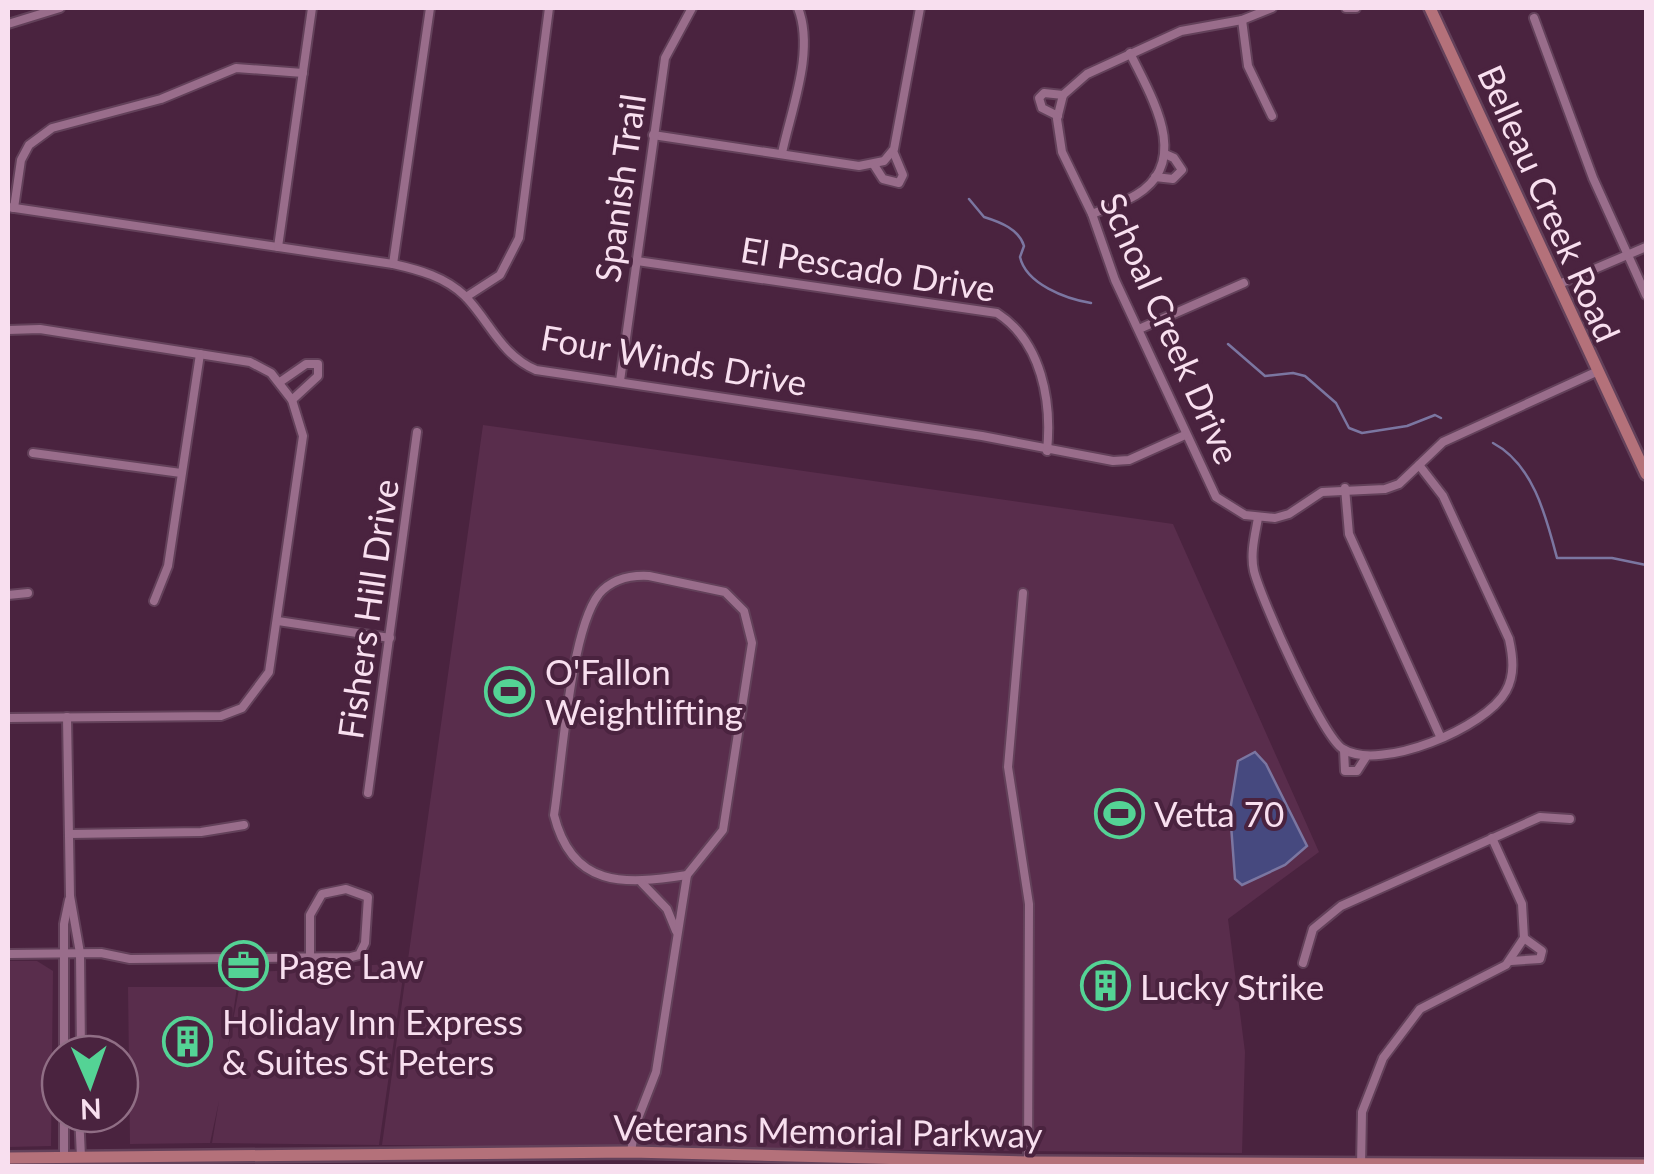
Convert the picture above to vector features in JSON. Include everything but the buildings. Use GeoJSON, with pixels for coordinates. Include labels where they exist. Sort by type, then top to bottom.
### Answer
{"type":"FeatureCollection","features":[{"type":"Feature","properties":{"kind":"street"},"geometry":{"type":"LineString","coordinates":[[8,24],[60,8]]}},
{"type":"Feature","properties":{"kind":"street"},"geometry":{"type":"LineString","coordinates":[[278,247],[312,8]]}},
{"type":"Feature","properties":{"kind":"street"},"geometry":{"type":"LineString","coordinates":[[394,264],[430,8]]}},
{"type":"Feature","properties":{"kind":"street"},"geometry":{"type":"LineString","coordinates":[[466,297],[500,275],[520,238],[549,8]]}},
{"type":"Feature","properties":{"kind":"street","name":"Spanish Trail"},"geometry":{"type":"LineString","coordinates":[[620,382],[664,58],[692,8]]}},
{"type":"Feature","properties":{"kind":"street"},"geometry":{"type":"LineString","coordinates":[[782,153],[802,62],[804,28],[798,8]]}},
{"type":"Feature","properties":{"kind":"street"},"geometry":{"type":"LineString","coordinates":[[874,165],[883,179],[899,183],[904,175],[893,151],[920,8]]}},
{"type":"Feature","properties":{"kind":"street","name":"Schoal Creek Drive"},"geometry":{"type":"LineString","coordinates":[[1258,518],[1216,498],[1062,152],[1058,116],[1063,95],[1087,74],[1194,27],[1242,20],[1272,8]]}},
{"type":"Feature","properties":{"kind":"street"},"geometry":{"type":"LineString","coordinates":[[1346,8],[1356,8]]}},
{"type":"Feature","properties":{"kind":"street","name":"Belleau Creek Road"},"geometry":{"type":"LineString","coordinates":[[1430,8],[1646,474]]}},
{"type":"Feature","properties":{"kind":"street"},"geometry":{"type":"LineString","coordinates":[[1534,18],[1593,178],[1646,295]]}},
{"type":"Feature","properties":{"kind":"street"},"geometry":{"type":"LineString","coordinates":[[1242,20],[1248,66],[1272,116]]}},
{"type":"Feature","properties":{"kind":"street"},"geometry":{"type":"LineString","coordinates":[[1092,214],[1138,195],[1154,177],[1164,154],[1164,127],[1130,53]]}},
{"type":"Feature","properties":{"kind":"street"},"geometry":{"type":"LineString","coordinates":[[11,208],[21,160],[29,145],[52,128],[161,99],[236,68],[303,72]]}},
{"type":"Feature","properties":{"kind":"street","name":"Schoal Creek Drive"},"geometry":{"type":"LineString","coordinates":[[1058,116],[1042,108],[1039,98],[1044,93],[1063,95]]}},
{"type":"Feature","properties":{"kind":"street"},"geometry":{"type":"LineString","coordinates":[[652,135],[874,165],[893,151]]}},
{"type":"Feature","properties":{"kind":"street"},"geometry":{"type":"LineString","coordinates":[[1154,177],[1173,179],[1182,170],[1174,158],[1164,154]]}},
{"type":"Feature","properties":{"kind":"street","name":"Four Winds Drive"},"geometry":{"type":"LineString","coordinates":[[11,208],[394,264],[429,273],[466,297],[505,349],[525,365],[982,436],[1047,451],[1129,460],[1185,435]]}},
{"type":"Feature","properties":{"kind":"street"},"geometry":{"type":"LineString","coordinates":[[1557,285],[1646,247]]}},
{"type":"Feature","properties":{"kind":"street","name":"El Pescado Drive"},"geometry":{"type":"LineString","coordinates":[[637,261],[997,312],[1016,328],[1044,382],[1051,407],[1047,451]]}},
{"type":"Feature","properties":{"kind":"street"},"geometry":{"type":"LineString","coordinates":[[1139,330],[1244,283]]}},
{"type":"Feature","properties":{"kind":"street"},"geometry":{"type":"LineString","coordinates":[[8,330],[40,328],[250,362],[280,382],[292,400],[303,436],[278,622],[264,684],[231,713],[8,718]]}},
{"type":"Feature","properties":{"kind":"street"},"geometry":{"type":"LineString","coordinates":[[154,600],[168,566],[200,354]]}},
{"type":"Feature","properties":{"kind":"street"},"geometry":{"type":"LineString","coordinates":[[280,382],[306,364],[318,364],[318,376],[292,400]]}},
{"type":"Feature","properties":{"kind":"street"},"geometry":{"type":"LineString","coordinates":[[1418,465],[1444,496],[1512,652],[1511,678],[1498,703],[1479,718],[1398,754],[1366,757],[1344,750],[1322,723],[1258,582],[1253,555],[1258,518],[1290,514],[1322,492],[1385,489],[1398,484],[1442,442],[1596,372]]}},
{"type":"Feature","properties":{"kind":"street","name":"Fishers Hill Drive"},"geometry":{"type":"LineString","coordinates":[[368,793],[417,432]]}},
{"type":"Feature","properties":{"kind":"street"},"geometry":{"type":"LineString","coordinates":[[33,453],[181,472]]}},
{"type":"Feature","properties":{"kind":"street"},"geometry":{"type":"LineString","coordinates":[[1345,488],[1349,534],[1440,736]]}},
{"type":"Feature","properties":{"kind":"street"},"geometry":{"type":"LineString","coordinates":[[631,1152],[635,1126],[656,1072],[687,875],[722,830],[750,668],[750,624],[739,604],[714,587],[635,575],[601,592],[584,620],[554,815],[560,840],[579,865],[590,872],[642,882],[687,875]]}},
{"type":"Feature","properties":{"kind":"street"},"geometry":{"type":"LineString","coordinates":[[8,595],[28,593]]}},
{"type":"Feature","properties":{"kind":"street"},"geometry":{"type":"LineString","coordinates":[[1023,593],[1008,767],[1029,904],[1028,1162]]}},
{"type":"Feature","properties":{"kind":"street"},"geometry":{"type":"LineString","coordinates":[[278,622],[390,638]]}},
{"type":"Feature","properties":{"kind":"street"},"geometry":{"type":"LineString","coordinates":[[64,1034],[63,954],[70,896],[66,718]]}},
{"type":"Feature","properties":{"kind":"street"},"geometry":{"type":"LineString","coordinates":[[1344,750],[1346,771],[1357,771],[1366,757]]}},
{"type":"Feature","properties":{"kind":"street"},"geometry":{"type":"LineString","coordinates":[[1303,964],[1313,929],[1329,912],[1540,817],[1570,818]]}},
{"type":"Feature","properties":{"kind":"street"},"geometry":{"type":"LineString","coordinates":[[69,834],[201,832],[244,825]]}},
{"type":"Feature","properties":{"kind":"street"},"geometry":{"type":"LineString","coordinates":[[1492,838],[1522,904],[1524,938],[1511,960]]}},
{"type":"Feature","properties":{"kind":"street"},"geometry":{"type":"LineString","coordinates":[[642,882],[667,909],[677,933]]}},
{"type":"Feature","properties":{"kind":"street"},"geometry":{"type":"LineString","coordinates":[[8,954],[80,953],[130,959],[310,957],[359,955],[365,943],[368,897],[346,889],[322,894],[310,915],[310,957]]}},
{"type":"Feature","properties":{"kind":"street"},"geometry":{"type":"LineString","coordinates":[[70,896],[80,953],[81,1034]]}},
{"type":"Feature","properties":{"kind":"street"},"geometry":{"type":"LineString","coordinates":[[1361,1166],[1366,1093],[1401,1032],[1428,1002],[1511,960],[1540,959],[1542,951],[1524,938]]}},
{"type":"Feature","properties":{"kind":"street"},"geometry":{"type":"LineString","coordinates":[[40,954],[64,972]]}},
{"type":"Feature","properties":{"kind":"street"},"geometry":{"type":"LineString","coordinates":[[64,1134],[64,1157]]}},
{"type":"Feature","properties":{"kind":"street"},"geometry":{"type":"LineString","coordinates":[[81,1134],[82,1157]]}},
{"type":"Feature","properties":{"kind":"street","name":"Veterans Memorial Parkway"},"geometry":{"type":"LineString","coordinates":[[8,1158],[631,1152],[1028,1162],[1646,1165]]}},
{"type":"Feature","properties":{"kind":"shaded area"},"geometry":{"type":"Polygon","coordinates":[[[483,425],[1173,524],[1319,852],[1228,919],[1245,1052],[1242,1153],[382,1145],[483,425]]]}},
{"type":"Feature","properties":{"kind":"shaded area"},"geometry":{"type":"Polygon","coordinates":[[[8,961],[37,961],[53,971],[52,1034],[40,1034],[40,1134],[51,1134],[51,1146],[8,1147],[8,961]]]}},
{"type":"Feature","properties":{"kind":"shaded area"},"geometry":{"type":"Polygon","coordinates":[[[405,963],[379,1145],[212,1143],[219,1101],[210,1143],[130,1144],[130,1134],[140,1134],[140,1034],[129,1034],[128,987],[237,987],[228,1048],[242,973],[405,963]]]}},
{"type":"Feature","properties":{"kind":"water"},"geometry":{"type":"Polygon","coordinates":[[[1255,752],[1266,764],[1307,846],[1285,865],[1242,885],[1235,879],[1230,811],[1238,761],[1255,752]]]}},
{"type":"Feature","properties":{"kind":"waterway"},"geometry":{"type":"LineString","coordinates":[[969,199],[984,217],[1018,235],[1024,246],[1020,257],[1030,275],[1059,294],[1091,303]]}},
{"type":"Feature","properties":{"kind":"waterway"},"geometry":{"type":"LineString","coordinates":[[1228,344],[1265,376],[1305,376],[1336,403],[1349,428],[1362,433],[1407,426],[1435,415],[1441,418]]}},
{"type":"Feature","properties":{"kind":"waterway"},"geometry":{"type":"LineString","coordinates":[[1493,443],[1507,452],[1528,478],[1557,558],[1612,558],[1646,565]]}},
{"type":"Feature","properties":{"kind":"place","name":"O'Fallon Weightlifting"},"geometry":{"type":"Point","coordinates":[510,691]}},
{"type":"Feature","properties":{"kind":"place","name":"Vetta 70"},"geometry":{"type":"Point","coordinates":[1119,813]}},
{"type":"Feature","properties":{"kind":"place","name":"Page Law"},"geometry":{"type":"Point","coordinates":[243,965]}},
{"type":"Feature","properties":{"kind":"place","name":"Lucky Strike"},"geometry":{"type":"Point","coordinates":[1105,986]}},
{"type":"Feature","properties":{"kind":"place","name":"Holiday Inn Express & Suites St Peters"},"geometry":{"type":"Point","coordinates":[187,1041]}}]}
